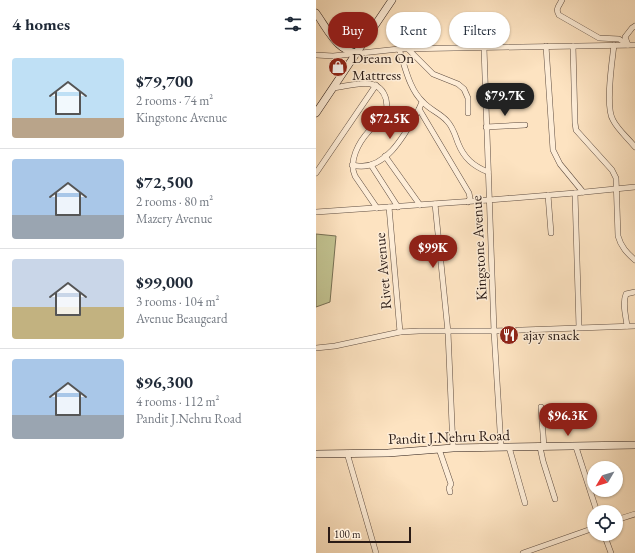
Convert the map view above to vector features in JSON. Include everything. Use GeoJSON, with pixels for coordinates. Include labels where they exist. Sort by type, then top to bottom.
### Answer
{"type":"FeatureCollection","features":[{"type":"Feature","properties":{"kind":"street"},"geometry":{"type":"LineString","coordinates":[[317,109],[333,88],[392,0]]}},
{"type":"Feature","properties":{"kind":"street"},"geometry":{"type":"LineString","coordinates":[[562,0],[557,9],[559,15],[599,38],[619,39],[628,45]]}},
{"type":"Feature","properties":{"kind":"street"},"geometry":{"type":"LineString","coordinates":[[316,13],[340,46],[357,53]]}},
{"type":"Feature","properties":{"kind":"street"},"geometry":{"type":"LineString","coordinates":[[628,45],[625,37],[635,26]]}},
{"type":"Feature","properties":{"kind":"street"},"geometry":{"type":"LineString","coordinates":[[614,45],[610,88],[610,112],[612,120],[635,146]]}},
{"type":"Feature","properties":{"kind":"street"},"geometry":{"type":"LineString","coordinates":[[510,47],[635,45]]}},
{"type":"Feature","properties":{"kind":"street"},"geometry":{"type":"LineString","coordinates":[[546,46],[553,150],[560,164],[583,192]]}},
{"type":"Feature","properties":{"kind":"street"},"geometry":{"type":"LineString","coordinates":[[573,46],[576,130],[612,170],[616,178],[618,230],[620,242],[624,249],[635,260]]}},
{"type":"Feature","properties":{"kind":"street"},"geometry":{"type":"LineString","coordinates":[[316,56],[333,56],[399,49],[484,48]]}},
{"type":"Feature","properties":{"kind":"street","name":"Kingstone Avenue"},"geometry":{"type":"LineString","coordinates":[[484,48],[494,331],[500,447]]}},
{"type":"Feature","properties":{"kind":"street"},"geometry":{"type":"LineString","coordinates":[[399,49],[412,88],[422,102],[448,121],[454,131],[459,145],[469,160],[476,167],[488,172]]}},
{"type":"Feature","properties":{"kind":"street"},"geometry":{"type":"LineString","coordinates":[[408,49],[434,74],[458,84],[464,90],[468,98],[468,113]]}},
{"type":"Feature","properties":{"kind":"street"},"geometry":{"type":"LineString","coordinates":[[333,88],[367,83],[376,85],[384,94],[387,108],[386,115],[360,143],[352,166],[355,176],[378,208]]}},
{"type":"Feature","properties":{"kind":"street"},"geometry":{"type":"LineString","coordinates":[[316,173],[376,85]]}},
{"type":"Feature","properties":{"kind":"street"},"geometry":{"type":"LineString","coordinates":[[352,166],[364,167],[371,165],[385,156],[401,142],[422,102]]}},
{"type":"Feature","properties":{"kind":"street"},"geometry":{"type":"LineString","coordinates":[[419,109],[469,193],[470,198],[468,202]]}},
{"type":"Feature","properties":{"kind":"street"},"geometry":{"type":"LineString","coordinates":[[486,127],[525,125]]}},
{"type":"Feature","properties":{"kind":"street"},"geometry":{"type":"LineString","coordinates":[[385,156],[420,205]]}},
{"type":"Feature","properties":{"kind":"street"},"geometry":{"type":"LineString","coordinates":[[371,165],[398,207]]}},
{"type":"Feature","properties":{"kind":"street"},"geometry":{"type":"LineString","coordinates":[[316,212],[548,196],[635,187]]}},
{"type":"Feature","properties":{"kind":"street"},"geometry":{"type":"LineString","coordinates":[[575,193],[579,327]]}},
{"type":"Feature","properties":{"kind":"street"},"geometry":{"type":"LineString","coordinates":[[548,196],[551,233]]}},
{"type":"Feature","properties":{"kind":"street"},"geometry":{"type":"LineString","coordinates":[[435,204],[448,332],[453,448]]}},
{"type":"Feature","properties":{"kind":"street","name":"Rivet Avenue"},"geometry":{"type":"LineString","coordinates":[[389,207],[400,332]]}},
{"type":"Feature","properties":{"kind":"street"},"geometry":{"type":"LineString","coordinates":[[627,326],[624,306],[625,298],[626,294],[635,292]]}},
{"type":"Feature","properties":{"kind":"street"},"geometry":{"type":"LineString","coordinates":[[316,348],[334,346],[400,332],[494,331],[635,326]]}},
{"type":"Feature","properties":{"kind":"street"},"geometry":{"type":"LineString","coordinates":[[541,407],[543,461],[555,499]]}},
{"type":"Feature","properties":{"kind":"street","name":"Pandit J.Nehru Road"},"geometry":{"type":"LineString","coordinates":[[316,454],[388,453],[453,448],[635,445]]}},
{"type":"Feature","properties":{"kind":"street"},"geometry":{"type":"LineString","coordinates":[[576,446],[595,505]]}},
{"type":"Feature","properties":{"kind":"street"},"geometry":{"type":"LineString","coordinates":[[508,447],[525,503]]}},
{"type":"Feature","properties":{"kind":"street"},"geometry":{"type":"LineString","coordinates":[[439,449],[451,484],[449,488],[450,492]]}},
{"type":"Feature","properties":{"kind":"street"},"geometry":{"type":"LineString","coordinates":[[347,453],[376,553]]}},
{"type":"Feature","properties":{"kind":"street"},"geometry":{"type":"LineString","coordinates":[[623,518],[635,514]]}},
{"type":"Feature","properties":{"kind":"street"},"geometry":{"type":"LineString","coordinates":[[522,553],[587,530]]}},
{"type":"Feature","properties":{"kind":"street"},"geometry":{"type":"LineString","coordinates":[[607,541],[611,553]]}},
{"type":"Feature","properties":{"kind":"green space"},"geometry":{"type":"Polygon","coordinates":[[[316,234],[336,236],[330,302],[316,307],[316,234]]]}},
{"type":"Feature","properties":{"kind":"place","name":"Dream On Mattress"},"geometry":{"type":"Point","coordinates":[338,67]}},
{"type":"Feature","properties":{"kind":"place","name":"ajay snack"},"geometry":{"type":"Point","coordinates":[509,335]}}]}
